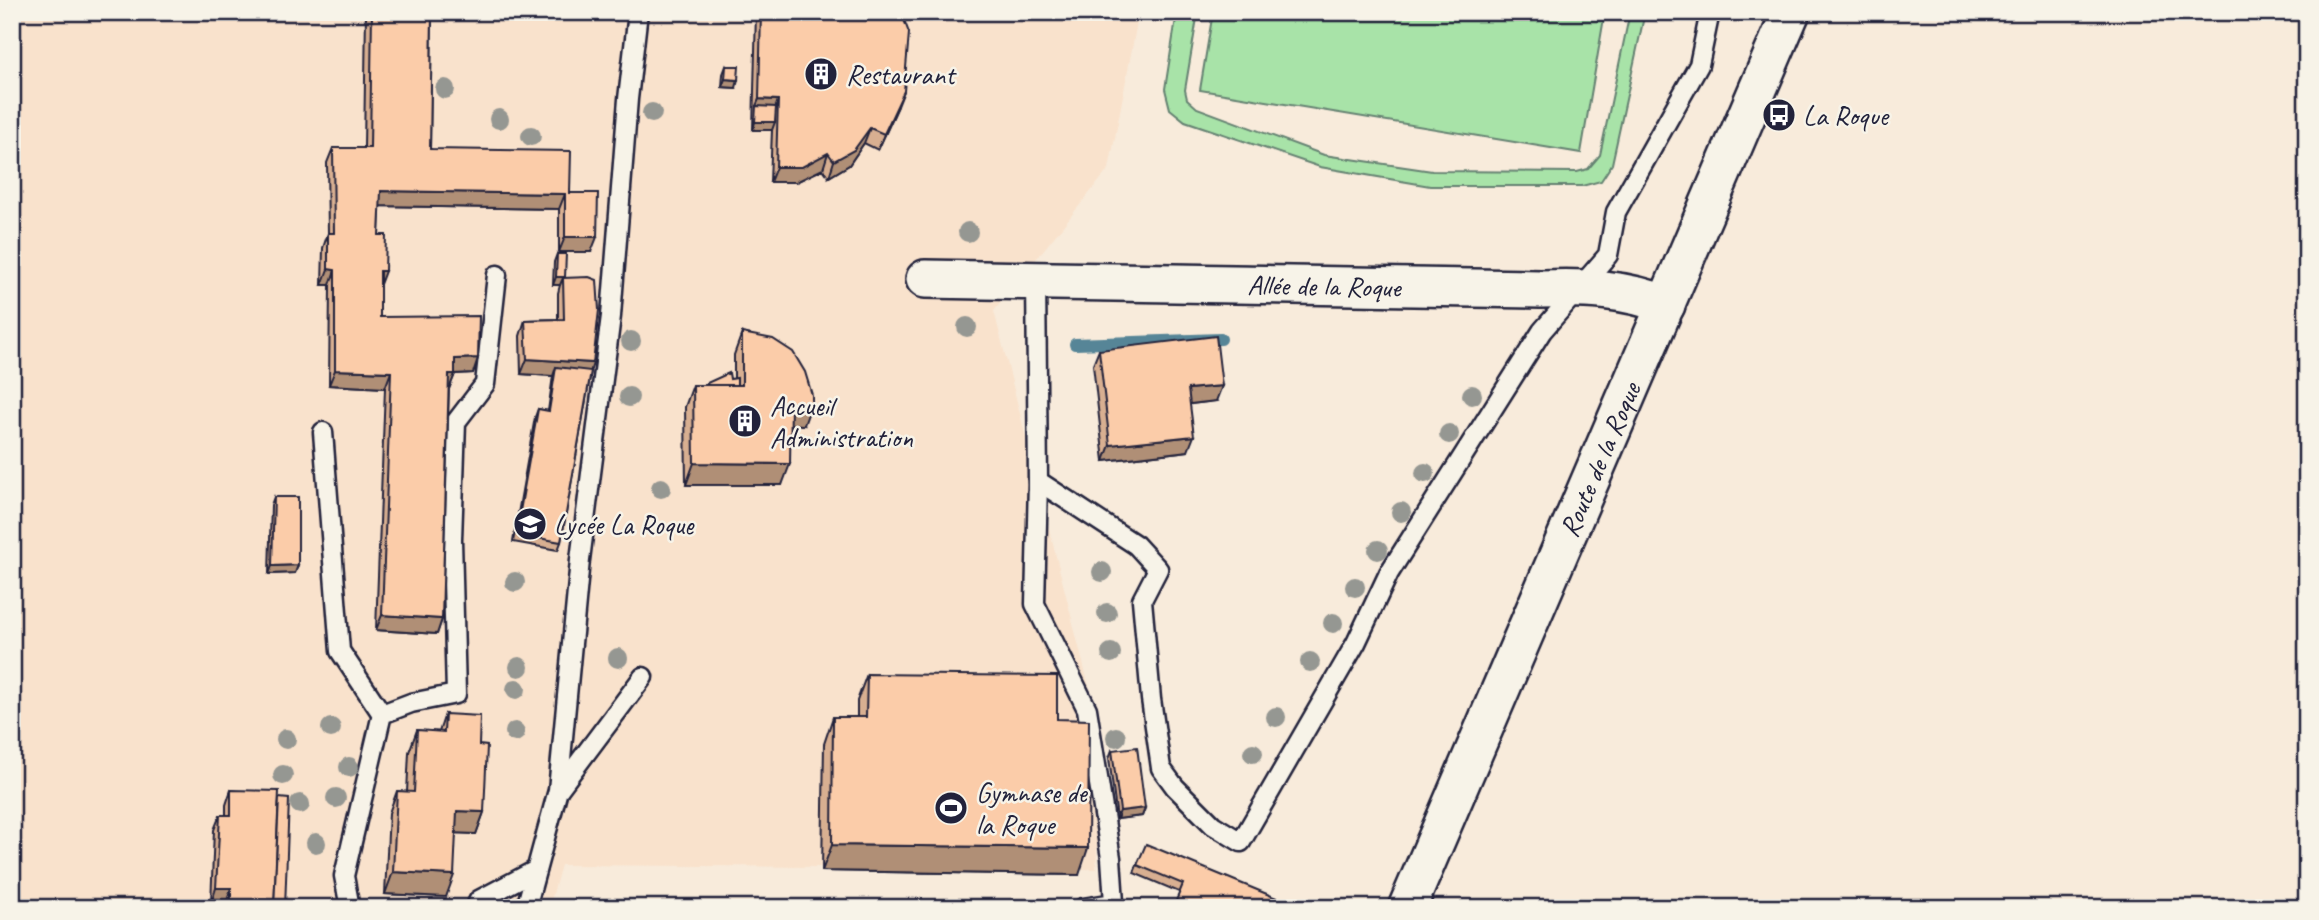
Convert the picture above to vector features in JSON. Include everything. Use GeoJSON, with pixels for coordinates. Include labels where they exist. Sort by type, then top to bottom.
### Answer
{"type":"FeatureCollection","features":[{"type":"Feature","properties":{"kind":"street","name":"Route de la Roque"},"geometry":{"type":"LineString","coordinates":[[1407,908],[1791,12]]}},
{"type":"Feature","properties":{"kind":"street","name":"Allée de la Roque"},"geometry":{"type":"LineString","coordinates":[[925,279],[1540,289],[1581,287],[1646,297],[1666,305]]}},
{"type":"Feature","properties":{"kind":"lane"},"geometry":{"type":"LineString","coordinates":[[526,908],[558,790],[580,560],[611,316],[628,99],[638,12]]}},
{"type":"Feature","properties":{"kind":"lane"},"geometry":{"type":"LineString","coordinates":[[1038,481],[1136,545],[1158,569],[1142,600],[1151,699],[1161,768],[1175,787],[1213,825],[1241,842],[1356,643],[1389,573],[1542,331],[1608,255],[1616,212],[1699,65],[1710,12]]}},
{"type":"Feature","properties":{"kind":"lane"},"geometry":{"type":"LineString","coordinates":[[382,714],[411,703],[456,694],[452,540],[456,422],[485,384],[497,275]]}},
{"type":"Feature","properties":{"kind":"lane"},"geometry":{"type":"LineString","coordinates":[[1035,280],[1038,481],[1035,604],[1087,709],[1111,858],[1114,903],[1083,908]]}},
{"type":"Feature","properties":{"kind":"lane"},"geometry":{"type":"LineString","coordinates":[[323,432],[340,651],[382,714],[344,876],[350,908]]}},
{"type":"Feature","properties":{"kind":"lane"},"geometry":{"type":"LineString","coordinates":[[558,790],[643,677]]}},
{"type":"Feature","properties":{"kind":"lane"},"geometry":{"type":"LineString","coordinates":[[475,908],[479,900],[536,870]]}},
{"type":"Feature","properties":{"kind":"shaded area","name":"Lycée La Roque"},"geometry":{"type":"Polygon","coordinates":[[[22,12],[1139,12],[1109,169],[994,311],[1102,738],[1096,869],[561,865],[549,908],[12,908],[12,118],[22,12]]]}},
{"type":"Feature","properties":{"kind":"green space"},"geometry":{"type":"Polygon","coordinates":[[[1177,12],[1198,12],[1185,90],[1187,99],[1197,108],[1324,155],[1432,171],[1577,172],[1588,169],[1600,155],[1630,12],[1645,12],[1612,164],[1601,181],[1582,186],[1430,186],[1320,167],[1185,121],[1170,109],[1165,89],[1177,12]]]}},
{"type":"Feature","properties":{"kind":"green space"},"geometry":{"type":"Polygon","coordinates":[[[1213,12],[1605,12],[1581,153],[1200,90],[1213,12]]]}},
{"type":"Feature","properties":{"kind":"building"},"geometry":{"type":"Polygon","coordinates":[[[372,12],[432,12],[430,149],[571,151],[570,193],[598,193],[597,237],[565,237],[565,194],[381,191],[379,235],[386,235],[385,271],[380,271],[380,317],[479,316],[478,358],[455,359],[455,374],[449,374],[442,619],[382,615],[391,372],[335,370],[335,270],[328,269],[328,233],[334,233],[333,148],[370,148],[372,12]]]}},
{"type":"Feature","properties":{"kind":"building","name":"Restaurant"},"geometry":{"type":"Polygon","coordinates":[[[761,12],[901,12],[909,33],[904,91],[884,134],[870,128],[854,150],[834,161],[828,153],[802,167],[776,167],[778,100],[759,99],[761,12]]]}},
{"type":"Feature","properties":{"kind":"building"},"geometry":{"type":"Polygon","coordinates":[[[726,66],[739,66],[738,80],[725,79],[726,66]]]}},
{"type":"Feature","properties":{"kind":"building"},"geometry":{"type":"Polygon","coordinates":[[[756,106],[776,107],[775,122],[755,122],[756,106]]]}},
{"type":"Feature","properties":{"kind":"building"},"geometry":{"type":"Polygon","coordinates":[[[557,254],[566,254],[565,277],[556,277],[557,254]]]}},
{"type":"Feature","properties":{"kind":"building"},"geometry":{"type":"Polygon","coordinates":[[[589,277],[597,280],[599,310],[593,363],[527,359],[525,320],[564,319],[563,278],[589,277]]]}},
{"type":"Feature","properties":{"kind":"building","name":"Accueil Administration"},"geometry":{"type":"Polygon","coordinates":[[[742,333],[773,339],[793,352],[805,372],[812,403],[791,403],[790,464],[694,463],[693,385],[742,385],[742,333]]]}},
{"type":"Feature","properties":{"kind":"building"},"geometry":{"type":"Polygon","coordinates":[[[1216,336],[1222,386],[1188,389],[1194,436],[1110,445],[1099,350],[1216,336]]]}},
{"type":"Feature","properties":{"kind":"building"},"geometry":{"type":"Polygon","coordinates":[[[556,367],[591,371],[561,542],[516,534],[538,409],[549,411],[556,367]]]}},
{"type":"Feature","properties":{"kind":"building"},"geometry":{"type":"Polygon","coordinates":[[[729,373],[730,379],[737,378],[737,385],[706,385],[707,383],[729,373]]]}},
{"type":"Feature","properties":{"kind":"building"},"geometry":{"type":"Polygon","coordinates":[[[274,497],[298,497],[298,565],[272,566],[274,497]]]}},
{"type":"Feature","properties":{"kind":"building","name":"Gymnase de la Roque"},"geometry":{"type":"Polygon","coordinates":[[[867,674],[1057,676],[1057,719],[1089,720],[1088,848],[832,845],[833,717],[866,717],[867,674]]]}},
{"type":"Feature","properties":{"kind":"building"},"geometry":{"type":"Polygon","coordinates":[[[445,714],[480,716],[479,745],[487,746],[484,812],[457,811],[454,875],[393,872],[397,791],[414,792],[417,730],[444,732],[445,714]]]}},
{"type":"Feature","properties":{"kind":"building"},"geometry":{"type":"Polygon","coordinates":[[[1137,747],[1145,808],[1120,811],[1112,750],[1137,747]]]}},
{"type":"Feature","properties":{"kind":"building"},"geometry":{"type":"Polygon","coordinates":[[[231,790],[279,791],[274,908],[231,908],[231,888],[216,888],[220,815],[231,815],[231,790]]]}},
{"type":"Feature","properties":{"kind":"building"},"geometry":{"type":"Polygon","coordinates":[[[279,798],[289,799],[285,908],[274,908],[279,798]]]}},
{"type":"Feature","properties":{"kind":"building"},"geometry":{"type":"Polygon","coordinates":[[[1146,844],[1279,899],[1275,908],[1173,908],[1183,884],[1137,865],[1146,844]]]}},
{"type":"Feature","properties":{"kind":"waterway"},"geometry":{"type":"LineString","coordinates":[[1075,344],[1221,339]]}},
{"type":"Feature","properties":{"kind":"place","name":"Restaurant"},"geometry":{"type":"Point","coordinates":[821,74]}},
{"type":"Feature","properties":{"kind":"place","name":"La Roque"},"geometry":{"type":"Point","coordinates":[1779,115]}},
{"type":"Feature","properties":{"kind":"place","name":"Accueil Administration"},"geometry":{"type":"Point","coordinates":[745,421]}},
{"type":"Feature","properties":{"kind":"place","name":"Lycée La Roque"},"geometry":{"type":"Point","coordinates":[530,524]}},
{"type":"Feature","properties":{"kind":"place","name":"Gymnase de la Roque"},"geometry":{"type":"Point","coordinates":[951,808]}}]}
